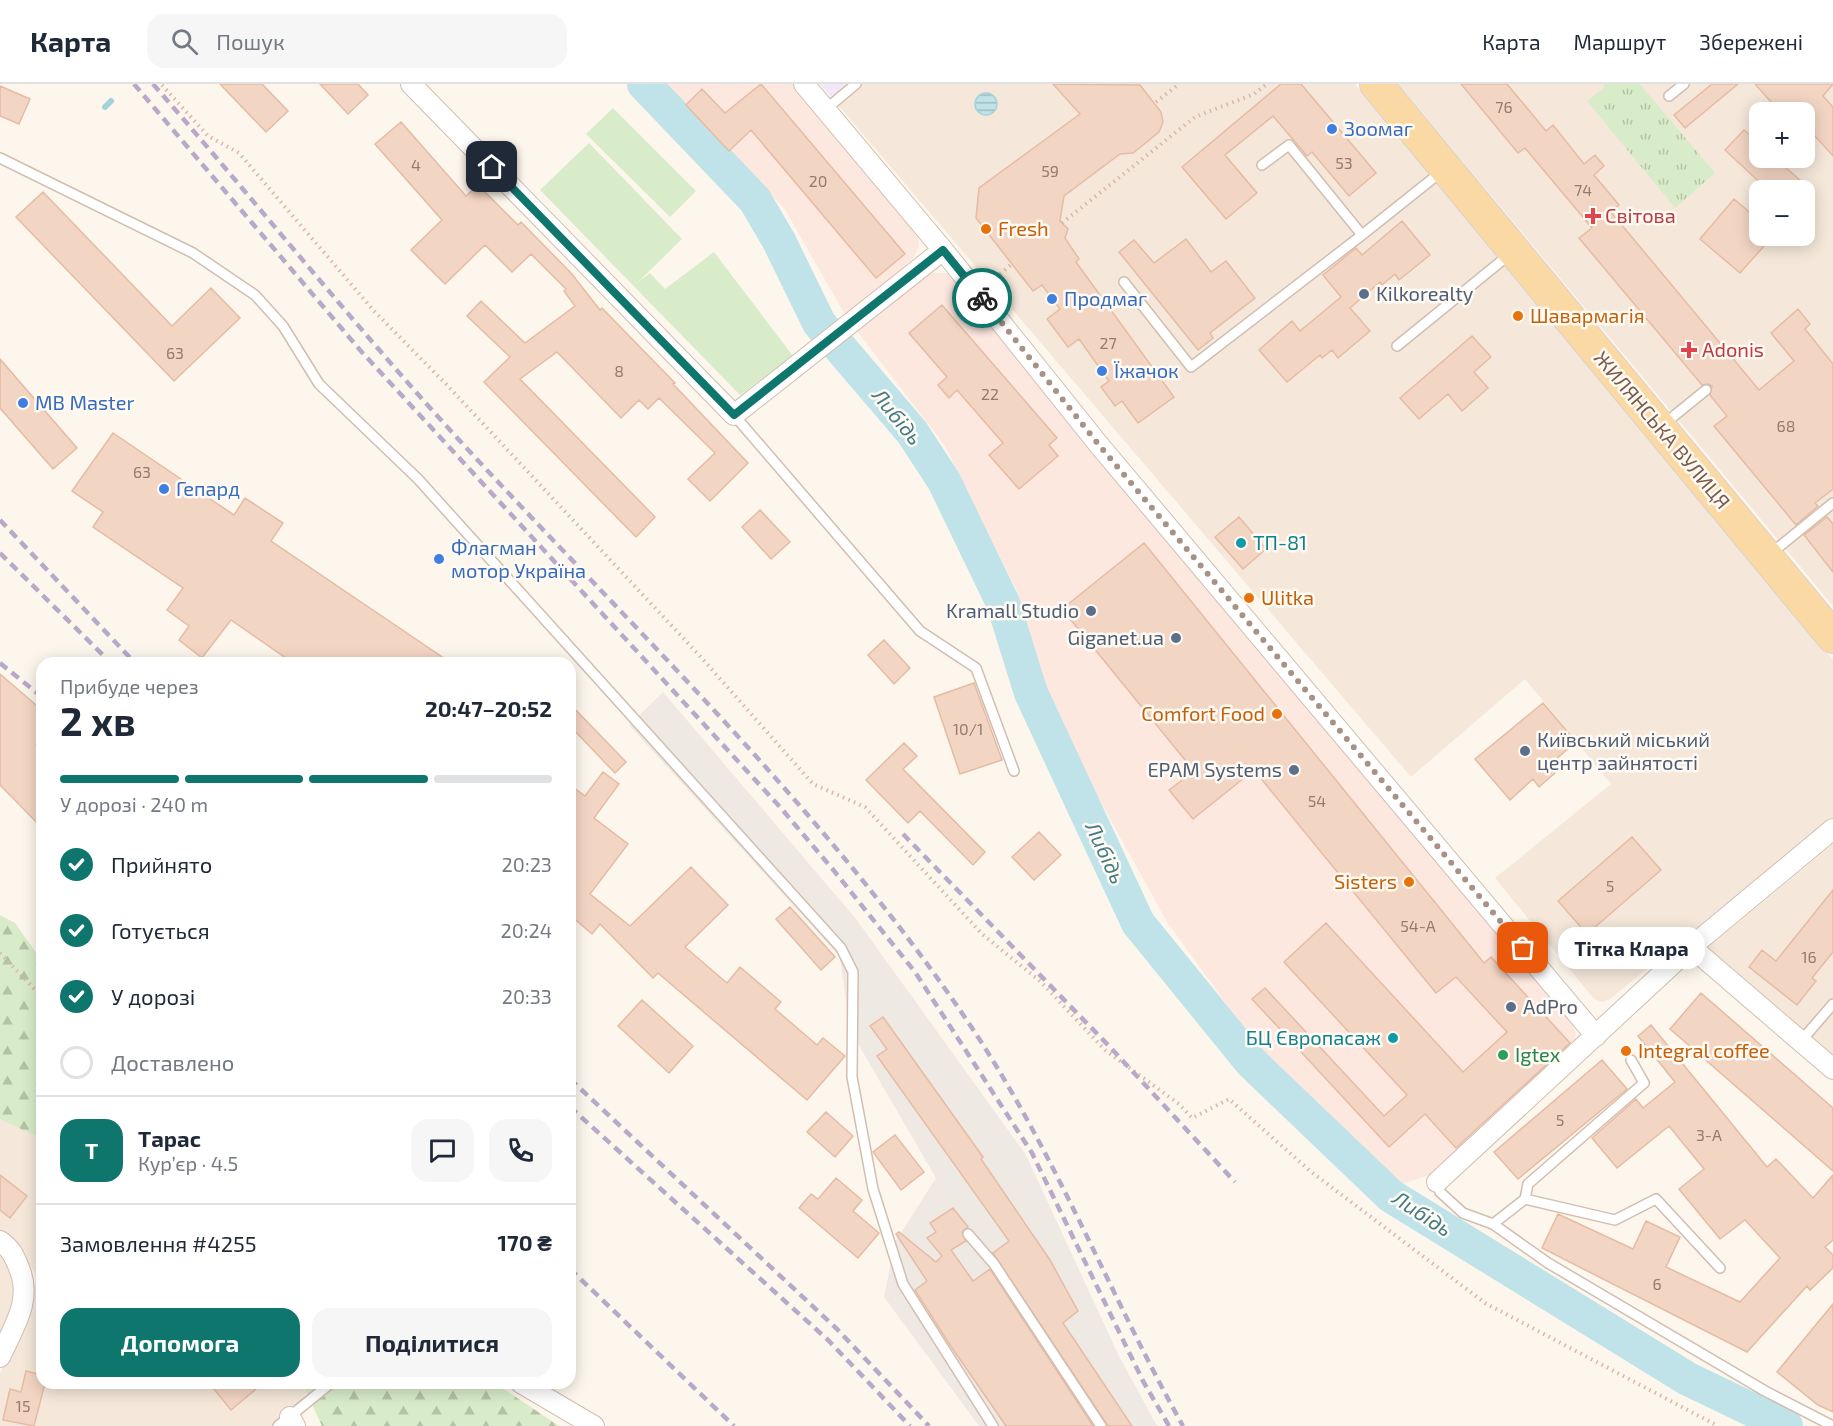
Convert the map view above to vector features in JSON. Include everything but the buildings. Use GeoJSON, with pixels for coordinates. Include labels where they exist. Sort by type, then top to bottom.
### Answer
{"type":"FeatureCollection","features":[{"type":"Feature","properties":{"kind":"main road","name":"ЖИЛЯНСЬКА ВУЛИЦЯ"},"geometry":{"type":"LineString","coordinates":[[1376,84],[1833,637]]}},
{"type":"Feature","properties":{"kind":"street"},"geometry":{"type":"LineString","coordinates":[[411,84],[734,415],[943,250]]}},
{"type":"Feature","properties":{"kind":"street"},"geometry":{"type":"LineString","coordinates":[[804,84],[943,250],[1099,445],[1596,1036]]}},
{"type":"Feature","properties":{"kind":"street"},"geometry":{"type":"LineString","coordinates":[[1437,1182],[1691,947],[1833,829]]}},
{"type":"Feature","properties":{"kind":"street"},"geometry":{"type":"LineString","coordinates":[[1691,947],[1833,1069]]}},
{"type":"Feature","properties":{"kind":"street"},"geometry":{"type":"LineString","coordinates":[[0,1241],[11,1249],[24,1280],[25,1296],[0,1357]]}},
{"type":"Feature","properties":{"kind":"street"},"geometry":{"type":"LineString","coordinates":[[531,1389],[594,1426]]}},
{"type":"Feature","properties":{"kind":"lane"},"geometry":{"type":"LineString","coordinates":[[826,109],[856,84]]}},
{"type":"Feature","properties":{"kind":"lane"},"geometry":{"type":"LineString","coordinates":[[1669,96],[1684,84]]}},
{"type":"Feature","properties":{"kind":"lane"},"geometry":{"type":"LineString","coordinates":[[1262,165],[1288,145],[1362,235]]}},
{"type":"Feature","properties":{"kind":"lane"},"geometry":{"type":"LineString","coordinates":[[0,158],[193,253],[255,295],[283,326],[319,384],[418,479],[841,948],[853,972],[852,1077],[879,1210],[903,1284],[993,1426]]}},
{"type":"Feature","properties":{"kind":"lane"},"geometry":{"type":"LineString","coordinates":[[1124,282],[1191,367],[1446,168]]}},
{"type":"Feature","properties":{"kind":"lane"},"geometry":{"type":"LineString","coordinates":[[1397,346],[1514,250]]}},
{"type":"Feature","properties":{"kind":"lane"},"geometry":{"type":"LineString","coordinates":[[1660,427],[1706,390]]}},
{"type":"Feature","properties":{"kind":"lane"},"geometry":{"type":"LineString","coordinates":[[734,415],[920,631],[976,668],[1014,771]]}},
{"type":"Feature","properties":{"kind":"lane"},"geometry":{"type":"LineString","coordinates":[[1768,556],[1832,506]]}},
{"type":"Feature","properties":{"kind":"lane"},"geometry":{"type":"LineString","coordinates":[[1801,1041],[1833,1004]]}},
{"type":"Feature","properties":{"kind":"lane"},"geometry":{"type":"LineString","coordinates":[[1492,1224],[1525,1199],[1528,1184],[1644,1083],[1631,1060]]}},
{"type":"Feature","properties":{"kind":"lane"},"geometry":{"type":"LineString","coordinates":[[1437,1182],[1440,1192],[1463,1213],[1492,1224],[1569,1276],[1765,1391],[1833,1426]]}},
{"type":"Feature","properties":{"kind":"lane"},"geometry":{"type":"LineString","coordinates":[[1525,1199],[1615,1220],[1656,1199],[1720,1268]]}},
{"type":"Feature","properties":{"kind":"lane"},"geometry":{"type":"LineString","coordinates":[[968,1234],[994,1264],[1101,1426]]}},
{"type":"Feature","properties":{"kind":"lane"},"geometry":{"type":"LineString","coordinates":[[288,1423],[325,1389]]}},
{"type":"Feature","properties":{"kind":"path"},"geometry":{"type":"LineString","coordinates":[[162,84],[208,136],[239,153],[374,311],[454,393],[699,655],[813,784],[865,807],[982,933],[1041,982],[1105,1050],[1179,1104],[1192,1118],[1229,1099],[1310,1171],[1485,1303],[1718,1426]]}},
{"type":"Feature","properties":{"kind":"path"},"geometry":{"type":"LineString","coordinates":[[1156,102],[1179,84]]}},
{"type":"Feature","properties":{"kind":"path"},"geometry":{"type":"LineString","coordinates":[[1062,223],[1195,117],[1254,94],[1267,84]]}},
{"type":"Feature","properties":{"kind":"path"},"geometry":{"type":"LineString","coordinates":[[978,293],[1013,263]]}},
{"type":"Feature","properties":{"kind":"path"},"geometry":{"type":"LineString","coordinates":[[0,953],[36,991]]}},
{"type":"Feature","properties":{"kind":"shaded area"},"geometry":{"type":"Polygon","coordinates":[[[660,84],[794,84],[918,236],[919,247],[914,257],[847,318],[784,208],[660,84]]]}},
{"type":"Feature","properties":{"kind":"shaded area"},"geometry":{"type":"Polygon","coordinates":[[[820,84],[1355,84],[1833,660],[1833,818],[1610,999],[1602,1002],[1594,999],[1495,878],[1611,784],[1525,679],[1411,777],[820,84]]]}},
{"type":"Feature","properties":{"kind":"shaded area"},"geometry":{"type":"Polygon","coordinates":[[[820,84],[846,84],[831,97],[820,84]]]}},
{"type":"Feature","properties":{"kind":"shaded area"},"geometry":{"type":"Polygon","coordinates":[[[1398,84],[1833,84],[1833,606],[1398,84]]]}},
{"type":"Feature","properties":{"kind":"shaded area"},"geometry":{"type":"Polygon","coordinates":[[[933,273],[947,273],[955,279],[1573,1025],[1576,1033],[1574,1044],[1432,1174],[1399,1185],[1262,1053],[1167,922],[1045,701],[1018,593],[945,446],[857,331],[933,273]]]}},
{"type":"Feature","properties":{"kind":"shaded area"},"geometry":{"type":"Polygon","coordinates":[[[663,692],[856,919],[1026,1155],[1118,1354],[1157,1426],[979,1426],[884,1297],[895,1242],[936,1178],[850,1030],[840,957],[629,725],[663,692]]]}},
{"type":"Feature","properties":{"kind":"shaded area"},"geometry":{"type":"Polygon","coordinates":[[[1833,844],[1833,1062],[1705,950],[1833,844]]]}},
{"type":"Feature","properties":{"kind":"shaded area"},"geometry":{"type":"Polygon","coordinates":[[[0,1119],[36,1136],[36,1274],[19,1248],[0,1235],[0,1119]]]}},
{"type":"Feature","properties":{"kind":"shaded area"},"geometry":{"type":"Polygon","coordinates":[[[0,1241],[24,1280],[0,1357],[0,1241]]]}},
{"type":"Feature","properties":{"kind":"shaded area"},"geometry":{"type":"Polygon","coordinates":[[[36,1282],[36,1389],[304,1389],[306,1393],[290,1426],[0,1426],[0,1374],[36,1282]]]}},
{"type":"Feature","properties":{"kind":"green space"},"geometry":{"type":"Polygon","coordinates":[[[1603,84],[1640,84],[1715,173],[1675,208],[1587,101],[1605,87],[1603,84]]]}},
{"type":"Feature","properties":{"kind":"green space"},"geometry":{"type":"Polygon","coordinates":[[[613,108],[696,191],[670,217],[586,134],[613,108]]]}},
{"type":"Feature","properties":{"kind":"green space"},"geometry":{"type":"Polygon","coordinates":[[[589,143],[682,239],[637,283],[650,273],[665,289],[714,252],[793,356],[740,395],[540,190],[589,143]]]}},
{"type":"Feature","properties":{"kind":"green space"},"geometry":{"type":"Polygon","coordinates":[[[0,915],[15,923],[36,953],[36,1136],[0,1119],[0,915]]]}},
{"type":"Feature","properties":{"kind":"green space"},"geometry":{"type":"Polygon","coordinates":[[[305,1389],[504,1389],[559,1426],[322,1426],[305,1389]]]}},
{"type":"Feature","properties":{"kind":"water"},"geometry":{"type":"Polygon","coordinates":[[[986,93],[994,96],[997,104],[994,112],[986,115],[978,112],[975,104],[978,96],[986,93]]]}},
{"type":"Feature","properties":{"kind":"waterway","name":"Либідь"},"geometry":{"type":"LineString","coordinates":[[644,84],[755,200],[779,241],[819,323],[912,432],[944,481],[1003,603],[1031,693],[1138,923],[1251,1062],[1391,1196],[1688,1379],[1786,1426]]}},
{"type":"Feature","properties":{"kind":"waterway"},"geometry":{"type":"LineString","coordinates":[[105,107],[111,101]]}},
{"type":"Feature","properties":{"kind":"railway"},"geometry":{"type":"LineString","coordinates":[[134,84],[360,350],[780,807],[915,972],[1032,1153],[1143,1381],[1169,1426]]}},
{"type":"Feature","properties":{"kind":"railway"},"geometry":{"type":"LineString","coordinates":[[153,84],[343,308],[460,441],[724,721],[788,793],[851,866],[910,941],[966,1019],[1026,1118],[1183,1426]]}},
{"type":"Feature","properties":{"kind":"railway"},"geometry":{"type":"LineString","coordinates":[[0,520],[129,657]]}},
{"type":"Feature","properties":{"kind":"railway"},"geometry":{"type":"LineString","coordinates":[[0,553],[105,657]]}},
{"type":"Feature","properties":{"kind":"railway"},"geometry":{"type":"LineString","coordinates":[[0,663],[36,692]]}},
{"type":"Feature","properties":{"kind":"railway"},"geometry":{"type":"LineString","coordinates":[[903,834],[1109,1046],[1235,1182]]}},
{"type":"Feature","properties":{"kind":"railway"},"geometry":{"type":"LineString","coordinates":[[576,1085],[837,1329],[929,1426]]}},
{"type":"Feature","properties":{"kind":"railway"},"geometry":{"type":"LineString","coordinates":[[576,1112],[828,1340],[910,1426]]}},
{"type":"Feature","properties":{"kind":"railway"},"geometry":{"type":"LineString","coordinates":[[576,1275],[734,1426]]}},
{"type":"Feature","properties":{"kind":"way so far"},"geometry":{"type":"LineString","coordinates":[[982,298],[1099,445],[1523,948]]}},
{"type":"Feature","properties":{"kind":"place","name":"Зоомаг"},"geometry":{"type":"Point","coordinates":[1332,129]}},
{"type":"Feature","properties":{"kind":"place","name":"Світова"},"geometry":{"type":"Point","coordinates":[1593,216]}},
{"type":"Feature","properties":{"kind":"place","name":"Fresh"},"geometry":{"type":"Point","coordinates":[986,229]}},
{"type":"Feature","properties":{"kind":"place","name":"Kilkorealty"},"geometry":{"type":"Point","coordinates":[1364,294]}},
{"type":"Feature","properties":{"kind":"place","name":"Продмаг"},"geometry":{"type":"Point","coordinates":[1052,299]}},
{"type":"Feature","properties":{"kind":"place","name":"Шавармагія"},"geometry":{"type":"Point","coordinates":[1518,316]}},
{"type":"Feature","properties":{"kind":"place","name":"Adonis"},"geometry":{"type":"Point","coordinates":[1689,350]}},
{"type":"Feature","properties":{"kind":"place","name":"Їжачок"},"geometry":{"type":"Point","coordinates":[1102,371]}},
{"type":"Feature","properties":{"kind":"place","name":"MB Master"},"geometry":{"type":"Point","coordinates":[23,403]}},
{"type":"Feature","properties":{"kind":"place","name":"Гепард"},"geometry":{"type":"Point","coordinates":[164,489]}},
{"type":"Feature","properties":{"kind":"place","name":"ТП-81"},"geometry":{"type":"Point","coordinates":[1241,543]}},
{"type":"Feature","properties":{"kind":"place","name":"Флагман мотор Україна"},"geometry":{"type":"Point","coordinates":[439,559]}},
{"type":"Feature","properties":{"kind":"place","name":"Ulitka"},"geometry":{"type":"Point","coordinates":[1249,598]}},
{"type":"Feature","properties":{"kind":"place","name":"Kramall Studio"},"geometry":{"type":"Point","coordinates":[1091,611]}},
{"type":"Feature","properties":{"kind":"place","name":"Giganet.ua"},"geometry":{"type":"Point","coordinates":[1176,638]}},
{"type":"Feature","properties":{"kind":"place","name":"Comfort Food"},"geometry":{"type":"Point","coordinates":[1277,714]}},
{"type":"Feature","properties":{"kind":"place","name":"Київський міський центр зайнятості"},"geometry":{"type":"Point","coordinates":[1525,751]}},
{"type":"Feature","properties":{"kind":"place","name":"EPAM Systems"},"geometry":{"type":"Point","coordinates":[1294,770]}},
{"type":"Feature","properties":{"kind":"place","name":"Sisters"},"geometry":{"type":"Point","coordinates":[1409,882]}},
{"type":"Feature","properties":{"kind":"place","name":"Тітка Клара"},"geometry":{"type":"Point","coordinates":[1523,948]}},
{"type":"Feature","properties":{"kind":"place","name":"AdPro"},"geometry":{"type":"Point","coordinates":[1511,1007]}},
{"type":"Feature","properties":{"kind":"place","name":"БЦ Європасаж"},"geometry":{"type":"Point","coordinates":[1393,1038]}},
{"type":"Feature","properties":{"kind":"place","name":"Integral coffee"},"geometry":{"type":"Point","coordinates":[1626,1051]}},
{"type":"Feature","properties":{"kind":"place","name":"Igtex"},"geometry":{"type":"Point","coordinates":[1503,1055]}},
{"type":"Feature","properties":{"kind":"route"},"geometry":{"type":"LineString","coordinates":[[492,167],[734,415],[943,250],[982,298]]}}]}
